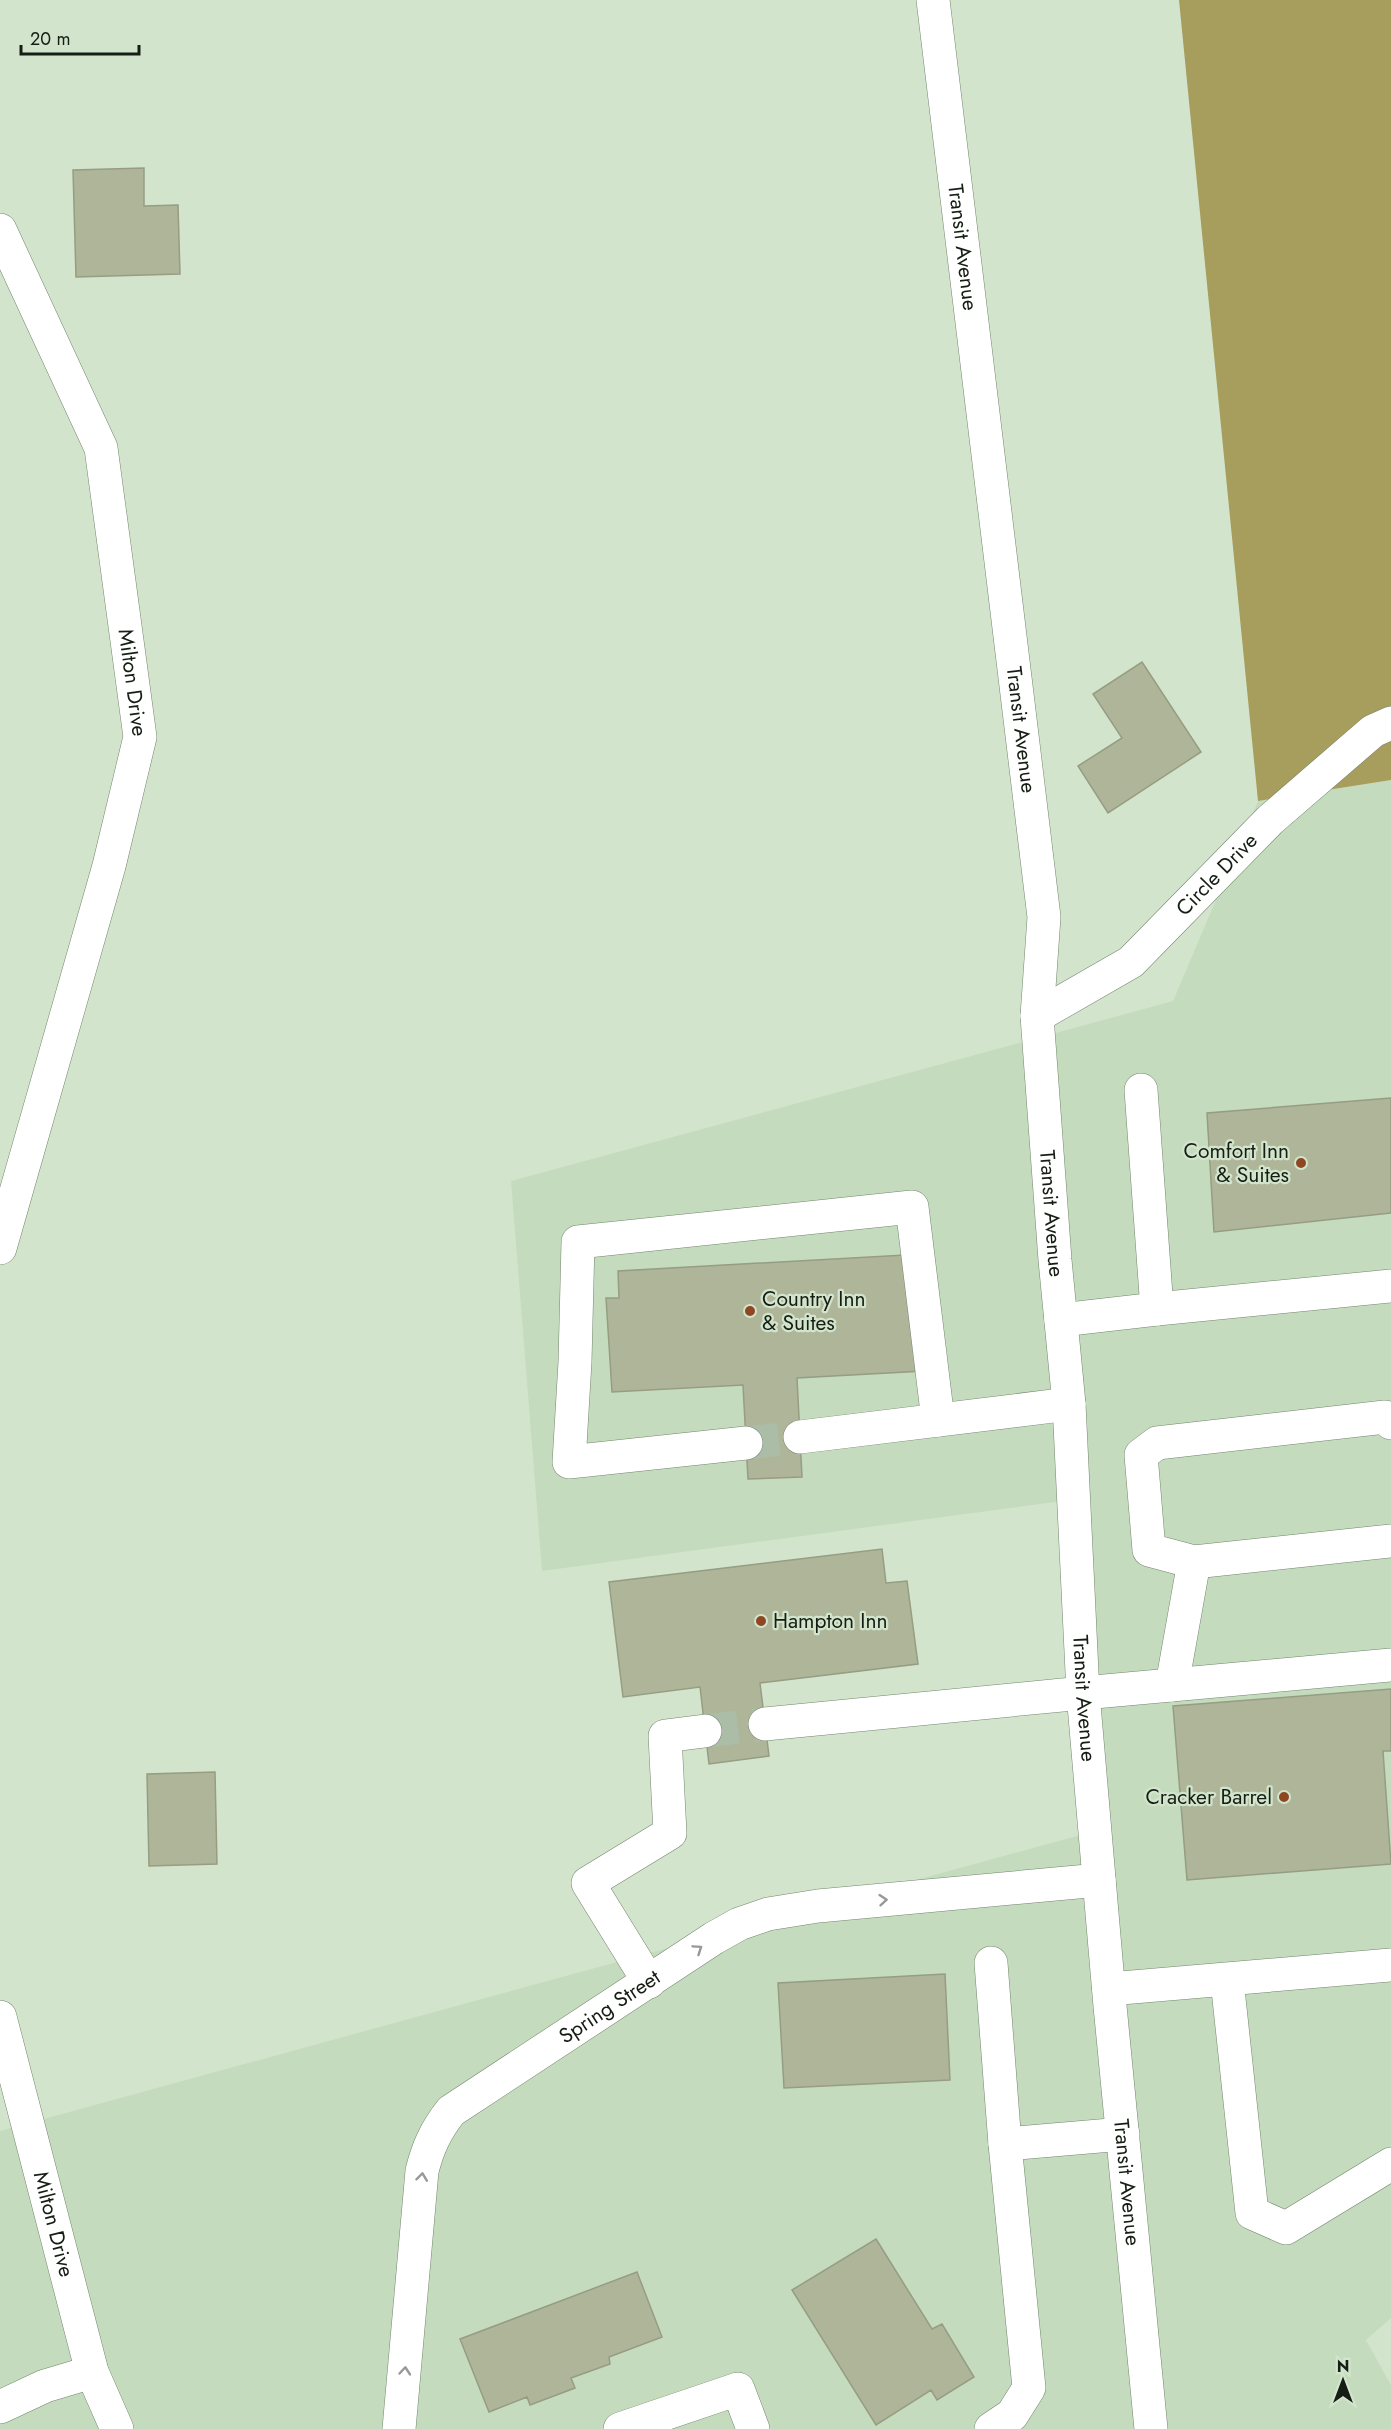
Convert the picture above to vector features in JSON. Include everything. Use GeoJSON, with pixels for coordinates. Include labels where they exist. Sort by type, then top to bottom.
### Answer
{"type":"FeatureCollection","features":[{"type":"Feature","properties":{"kind":"street","name":"Transit Avenue"},"geometry":{"type":"LineString","coordinates":[[933,0],[1044,917],[1037,1017],[1069,1404],[1083,1693],[1151,2429]]}},
{"type":"Feature","properties":{"kind":"street","name":"Milton Drive"},"geometry":{"type":"LineString","coordinates":[[0,230],[101,448],[140,737],[109,866],[0,1248]]}},
{"type":"Feature","properties":{"kind":"street","name":"Circle Drive"},"geometry":{"type":"LineString","coordinates":[[1037,1017],[1131,962],[1270,820],[1373,731],[1391,723]]}},
{"type":"Feature","properties":{"kind":"street"},"geometry":{"type":"LineString","coordinates":[[1141,1090],[1156,1310]]}},
{"type":"Feature","properties":{"kind":"street"},"geometry":{"type":"LineString","coordinates":[[746,1443],[569,1462],[575,1362],[578,1242],[912,1207],[938,1420]]}},
{"type":"Feature","properties":{"kind":"street"},"geometry":{"type":"LineString","coordinates":[[1061,1320],[1391,1286]]}},
{"type":"Feature","properties":{"kind":"street"},"geometry":{"type":"LineString","coordinates":[[800,1437],[1069,1404]]}},
{"type":"Feature","properties":{"kind":"street"},"geometry":{"type":"LineString","coordinates":[[1391,1424],[1385,1417],[1157,1443],[1141,1455],[1149,1550],[1194,1562],[1391,1540]]}},
{"type":"Feature","properties":{"kind":"street"},"geometry":{"type":"LineString","coordinates":[[1172,1685],[1194,1562]]}},
{"type":"Feature","properties":{"kind":"street"},"geometry":{"type":"LineString","coordinates":[[765,1724],[1391,1665]]}},
{"type":"Feature","properties":{"kind":"street"},"geometry":{"type":"LineString","coordinates":[[649,1982],[588,1883],[670,1833],[665,1736],[705,1731]]}},
{"type":"Feature","properties":{"kind":"street","name":"Spring Street"},"geometry":{"type":"LineString","coordinates":[[399,2429],[422,2171],[427,2150],[436,2130],[451,2111],[714,1938],[740,1924],[768,1914],[829,1905],[1099,1880]]}},
{"type":"Feature","properties":{"kind":"street"},"geometry":{"type":"LineString","coordinates":[[991,2429],[1012,2415],[1029,2388],[1005,2144],[992,1963]]}},
{"type":"Feature","properties":{"kind":"street"},"geometry":{"type":"LineString","coordinates":[[1109,1989],[1391,1965]]}},
{"type":"Feature","properties":{"kind":"street"},"geometry":{"type":"LineString","coordinates":[[1227,1980],[1252,2213],[1286,2228],[1391,2164]]}},
{"type":"Feature","properties":{"kind":"street","name":"Milton Drive"},"geometry":{"type":"LineString","coordinates":[[0,2017],[92,2372],[117,2429]]}},
{"type":"Feature","properties":{"kind":"street"},"geometry":{"type":"LineString","coordinates":[[1005,2144],[1123,2134]]}},
{"type":"Feature","properties":{"kind":"street"},"geometry":{"type":"LineString","coordinates":[[0,2407],[45,2386],[92,2372]]}},
{"type":"Feature","properties":{"kind":"street"},"geometry":{"type":"LineString","coordinates":[[620,2429],[738,2389],[753,2429]]}},
{"type":"Feature","properties":{"kind":"shaded area"},"geometry":{"type":"Polygon","coordinates":[[[1179,0],[1391,0],[1391,780],[1258,801],[1179,0]]]}},
{"type":"Feature","properties":{"kind":"shaded area"},"geometry":{"type":"Polygon","coordinates":[[[1391,780],[1391,2318],[1366,2340],[1391,2385],[1391,2429],[0,2429],[0,2131],[1084,1834],[1062,1501],[542,1571],[511,1181],[1173,1001],[1258,801],[1391,780]]]}},
{"type":"Feature","properties":{"kind":"building"},"geometry":{"type":"Polygon","coordinates":[[[144,168],[144,206],[178,205],[180,274],[76,277],[73,170],[144,168]]]}},
{"type":"Feature","properties":{"kind":"building"},"geometry":{"type":"Polygon","coordinates":[[[1142,662],[1201,752],[1108,813],[1078,766],[1122,738],[1093,694],[1142,662]]]}},
{"type":"Feature","properties":{"kind":"building","name":"Comfort Inn & Suites"},"geometry":{"type":"Polygon","coordinates":[[[1391,1098],[1391,1213],[1214,1232],[1207,1113],[1391,1098]]]}},
{"type":"Feature","properties":{"kind":"building"},"geometry":{"type":"Polygon","coordinates":[[[905,1255],[924,1371],[797,1378],[802,1477],[748,1479],[743,1385],[612,1392],[606,1298],[619,1298],[618,1271],[905,1255]]]}},
{"type":"Feature","properties":{"kind":"building"},"geometry":{"type":"Polygon","coordinates":[[[882,1549],[886,1583],[907,1581],[918,1664],[760,1683],[769,1756],[709,1764],[700,1687],[623,1697],[609,1582],[882,1549]]]}},
{"type":"Feature","properties":{"kind":"building","name":"Cracker Barrel"},"geometry":{"type":"Polygon","coordinates":[[[1391,1689],[1391,1751],[1383,1751],[1391,1864],[1187,1880],[1173,1706],[1391,1689]]]}},
{"type":"Feature","properties":{"kind":"building"},"geometry":{"type":"Polygon","coordinates":[[[215,1772],[217,1864],[149,1866],[147,1774],[215,1772]]]}},
{"type":"Feature","properties":{"kind":"building"},"geometry":{"type":"Polygon","coordinates":[[[945,1974],[950,2080],[784,2088],[778,1983],[945,1974]]]}},
{"type":"Feature","properties":{"kind":"building"},"geometry":{"type":"Polygon","coordinates":[[[876,2239],[932,2329],[942,2324],[974,2377],[937,2400],[931,2390],[876,2425],[792,2290],[876,2239]]]}},
{"type":"Feature","properties":{"kind":"building"},"geometry":{"type":"Polygon","coordinates":[[[637,2272],[662,2337],[609,2357],[610,2364],[571,2378],[575,2388],[530,2405],[527,2397],[489,2412],[460,2339],[637,2272]]]}},
{"type":"Feature","properties":{"kind":"tunnel"},"geometry":{"type":"LineString","coordinates":[[746,1443],[800,1437]]}},
{"type":"Feature","properties":{"kind":"tunnel"},"geometry":{"type":"LineString","coordinates":[[705,1731],[765,1724]]}},
{"type":"Feature","properties":{"kind":"place","name":"Comfort Inn & Suites"},"geometry":{"type":"Point","coordinates":[1301,1163]}},
{"type":"Feature","properties":{"kind":"place","name":"Country Inn & Suites"},"geometry":{"type":"Point","coordinates":[750,1311]}},
{"type":"Feature","properties":{"kind":"place","name":"Hampton Inn"},"geometry":{"type":"Point","coordinates":[761,1621]}},
{"type":"Feature","properties":{"kind":"place","name":"Cracker Barrel"},"geometry":{"type":"Point","coordinates":[1284,1797]}}]}
